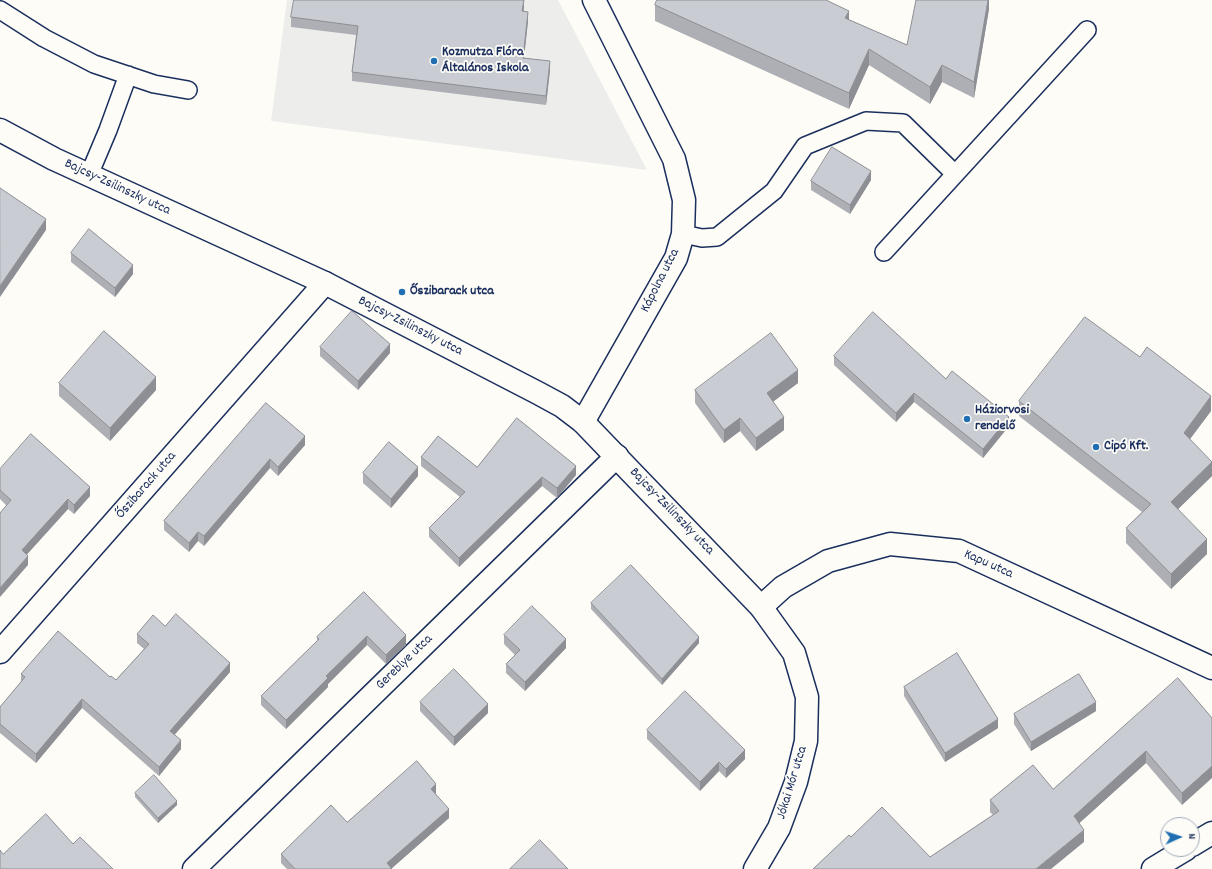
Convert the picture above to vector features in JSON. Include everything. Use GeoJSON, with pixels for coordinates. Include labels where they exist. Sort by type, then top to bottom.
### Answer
{"type":"FeatureCollection","features":[{"type":"Feature","properties":{"kind":"street","name":"Kápolna utca"},"geometry":{"type":"LineString","coordinates":[[583,422],[676,258],[683,234],[684,200],[674,159],[594,0]]}},
{"type":"Feature","properties":{"kind":"street","name":"Bajcsy-Zsilinszky utca"},"geometry":{"type":"LineString","coordinates":[[0,130],[54,159],[325,283],[562,406],[583,422],[761,607]]}},
{"type":"Feature","properties":{"kind":"street","name":"Őszibarack utca"},"geometry":{"type":"LineString","coordinates":[[0,652],[325,283]]}},
{"type":"Feature","properties":{"kind":"street","name":"Gereblye utca"},"geometry":{"type":"LineString","coordinates":[[194,869],[616,456]]}},
{"type":"Feature","properties":{"kind":"street","name":"Kapu utca"},"geometry":{"type":"LineString","coordinates":[[761,607],[783,588],[828,561],[890,544],[959,551],[1212,668]]}},
{"type":"Feature","properties":{"kind":"street","name":"Jókai Mór utca"},"geometry":{"type":"LineString","coordinates":[[755,869],[779,828],[796,782],[806,741],[806,697],[794,653],[761,607]]}},
{"type":"Feature","properties":{"kind":"street"},"geometry":{"type":"LineString","coordinates":[[1200,840],[1212,833]]}},
{"type":"Feature","properties":{"kind":"street"},"geometry":{"type":"LineString","coordinates":[[1153,869],[1173,857]]}},
{"type":"Feature","properties":{"kind":"lane"},"geometry":{"type":"LineString","coordinates":[[0,10],[44,38],[94,64],[154,84],[188,90]]}},
{"type":"Feature","properties":{"kind":"lane"},"geometry":{"type":"LineString","coordinates":[[884,252],[1086,30]]}},
{"type":"Feature","properties":{"kind":"lane"},"geometry":{"type":"LineString","coordinates":[[89,175],[108,130],[128,75]]}},
{"type":"Feature","properties":{"kind":"lane"},"geometry":{"type":"LineString","coordinates":[[683,234],[702,238],[717,237],[774,191],[805,146],[866,121],[903,123],[955,174]]}},
{"type":"Feature","properties":{"kind":"shaded area","name":"Kozmutza Flóra Általános Iskola"},"geometry":{"type":"Polygon","coordinates":[[[287,0],[558,0],[647,170],[271,121],[287,0]]]}},
{"type":"Feature","properties":{"kind":"building"},"geometry":{"type":"Polygon","coordinates":[[[294,0],[524,0],[522,11],[528,12],[523,58],[550,61],[546,96],[352,72],[358,26],[291,17],[294,0]]]}},
{"type":"Feature","properties":{"kind":"building"},"geometry":{"type":"Polygon","coordinates":[[[657,0],[826,0],[849,11],[845,18],[907,45],[916,0],[988,0],[974,82],[942,65],[930,87],[869,49],[849,93],[655,5],[657,0]]]}},
{"type":"Feature","properties":{"kind":"building"},"geometry":{"type":"Polygon","coordinates":[[[832,147],[871,171],[850,205],[811,181],[832,147]]]}},
{"type":"Feature","properties":{"kind":"building"},"geometry":{"type":"Polygon","coordinates":[[[0,188],[46,219],[0,286],[0,188]]]}},
{"type":"Feature","properties":{"kind":"building"},"geometry":{"type":"Polygon","coordinates":[[[89,229],[133,265],[115,288],[71,253],[89,229]]]}},
{"type":"Feature","properties":{"kind":"building"},"geometry":{"type":"Polygon","coordinates":[[[352,311],[390,344],[358,381],[320,347],[352,311]]]}},
{"type":"Feature","properties":{"kind":"building"},"geometry":{"type":"Polygon","coordinates":[[[873,312],[946,379],[952,371],[1009,417],[983,449],[914,393],[896,413],[834,356],[873,312]]]}},
{"type":"Feature","properties":{"kind":"building"},"geometry":{"type":"Polygon","coordinates":[[[1085,317],[1140,357],[1147,347],[1211,396],[1184,433],[1212,462],[1171,502],[1207,539],[1171,574],[1126,528],[1151,504],[1019,401],[1085,317]]]}},
{"type":"Feature","properties":{"kind":"building"},"geometry":{"type":"Polygon","coordinates":[[[104,331],[156,377],[110,428],[59,383],[104,331]]]}},
{"type":"Feature","properties":{"kind":"building"},"geometry":{"type":"Polygon","coordinates":[[[771,333],[798,370],[767,393],[784,417],[756,438],[740,418],[724,430],[695,390],[771,333]]]}},
{"type":"Feature","properties":{"kind":"building"},"geometry":{"type":"Polygon","coordinates":[[[266,403],[305,436],[278,467],[270,459],[204,536],[198,532],[189,543],[164,521],[266,403]]]}},
{"type":"Feature","properties":{"kind":"building"},"geometry":{"type":"Polygon","coordinates":[[[517,418],[576,466],[557,488],[542,477],[459,558],[429,528],[465,492],[421,457],[438,436],[477,467],[517,418]]]}},
{"type":"Feature","properties":{"kind":"building"},"geometry":{"type":"Polygon","coordinates":[[[31,434],[90,487],[74,505],[68,499],[22,550],[28,556],[0,588],[0,513],[11,500],[0,490],[0,469],[31,434]]]}},
{"type":"Feature","properties":{"kind":"building"},"geometry":{"type":"Polygon","coordinates":[[[389,442],[418,467],[391,499],[363,473],[389,442]]]}},
{"type":"Feature","properties":{"kind":"building"},"geometry":{"type":"Polygon","coordinates":[[[631,565],[699,637],[662,679],[591,603],[631,565]]]}},
{"type":"Feature","properties":{"kind":"building"},"geometry":{"type":"Polygon","coordinates":[[[364,592],[406,635],[386,655],[367,636],[326,676],[328,678],[286,720],[261,696],[319,639],[317,637],[364,592]]]}},
{"type":"Feature","properties":{"kind":"building"},"geometry":{"type":"Polygon","coordinates":[[[532,606],[566,639],[525,682],[506,664],[520,650],[504,635],[532,606]]]}},
{"type":"Feature","properties":{"kind":"building"},"geometry":{"type":"Polygon","coordinates":[[[176,614],[230,663],[170,731],[181,740],[159,767],[82,699],[36,754],[0,724],[0,707],[25,677],[21,674],[58,631],[110,677],[111,676],[116,680],[149,644],[137,634],[153,615],[165,626],[176,614]]]}},
{"type":"Feature","properties":{"kind":"building"},"geometry":{"type":"Polygon","coordinates":[[[957,653],[998,719],[945,753],[904,687],[957,653]]]}},
{"type":"Feature","properties":{"kind":"building"},"geometry":{"type":"Polygon","coordinates":[[[454,669],[488,704],[454,737],[420,702],[454,669]]]}},
{"type":"Feature","properties":{"kind":"building"},"geometry":{"type":"Polygon","coordinates":[[[1079,674],[1096,702],[1031,742],[1014,714],[1079,674]]]}},
{"type":"Feature","properties":{"kind":"building"},"geometry":{"type":"Polygon","coordinates":[[[1178,678],[1212,718],[1212,766],[1182,793],[1146,751],[1074,816],[1084,830],[1036,869],[813,869],[849,835],[851,837],[882,807],[930,857],[999,811],[990,800],[1033,765],[1053,789],[1178,678]]]}},
{"type":"Feature","properties":{"kind":"building"},"geometry":{"type":"Polygon","coordinates":[[[685,691],[745,750],[726,769],[719,762],[700,782],[647,730],[685,691]]]}},
{"type":"Feature","properties":{"kind":"building"},"geometry":{"type":"Polygon","coordinates":[[[417,761],[436,784],[431,789],[449,809],[387,863],[392,869],[295,869],[281,854],[331,805],[347,822],[417,761]]]}},
{"type":"Feature","properties":{"kind":"building"},"geometry":{"type":"Polygon","coordinates":[[[154,775],[177,801],[158,818],[135,793],[154,775]]]}},
{"type":"Feature","properties":{"kind":"building"},"geometry":{"type":"Polygon","coordinates":[[[46,814],[73,844],[80,837],[113,869],[0,869],[0,850],[3,854],[46,814]]]}},
{"type":"Feature","properties":{"kind":"building"},"geometry":{"type":"Polygon","coordinates":[[[540,840],[568,869],[510,869],[540,840]]]}},
{"type":"Feature","properties":{"kind":"place","name":"Kozmutza Flóra Általános Iskola"},"geometry":{"type":"Point","coordinates":[434,61]}},
{"type":"Feature","properties":{"kind":"place","name":"Őszibarack utca"},"geometry":{"type":"Point","coordinates":[402,292]}},
{"type":"Feature","properties":{"kind":"place","name":"Háziorvosi rendelő"},"geometry":{"type":"Point","coordinates":[967,419]}},
{"type":"Feature","properties":{"kind":"place","name":"Cipó Kft."},"geometry":{"type":"Point","coordinates":[1096,447]}}]}
